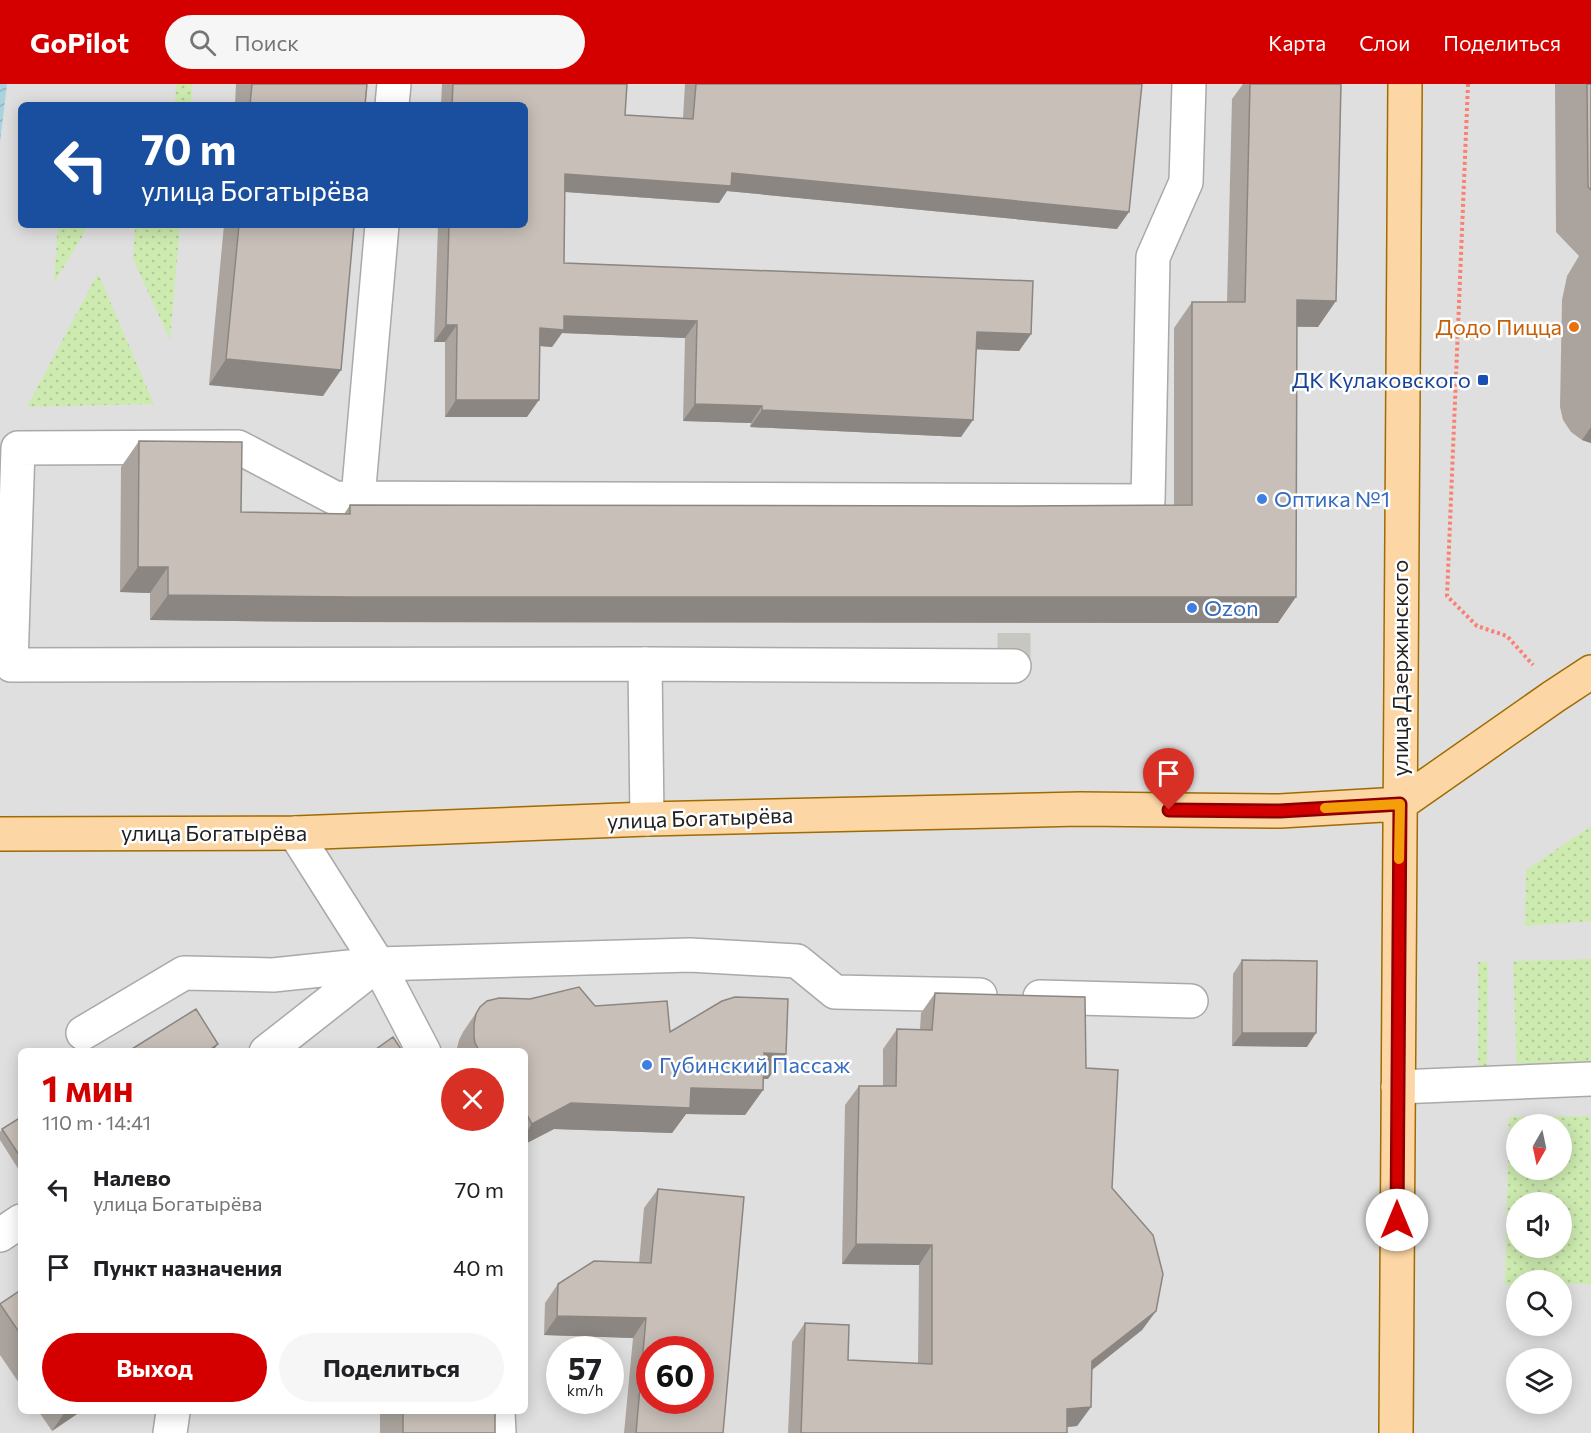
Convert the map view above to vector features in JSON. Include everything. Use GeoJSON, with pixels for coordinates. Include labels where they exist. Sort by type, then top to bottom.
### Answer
{"type":"FeatureCollection","features":[{"type":"Feature","properties":{"kind":"main road","name":"улица Дзержинского"},"geometry":{"type":"LineString","coordinates":[[1396,1433],[1404,84]]}},
{"type":"Feature","properties":{"kind":"main road"},"geometry":{"type":"LineString","coordinates":[[1400,804],[1591,672]]}},
{"type":"Feature","properties":{"kind":"main road","name":"улица Богатырёва"},"geometry":{"type":"LineString","coordinates":[[0,834],[295,833],[648,819],[1080,809],[1280,811],[1400,804]]}},
{"type":"Feature","properties":{"kind":"lane"},"geometry":{"type":"LineString","coordinates":[[392,102],[394,84]]}},
{"type":"Feature","properties":{"kind":"lane"},"geometry":{"type":"LineString","coordinates":[[1014,666],[11,664],[18,448],[238,447],[335,498],[1148,501],[1153,257],[1186,182],[1189,84]]}},
{"type":"Feature","properties":{"kind":"lane"},"geometry":{"type":"LineString","coordinates":[[358,498],[382,228]]}},
{"type":"Feature","properties":{"kind":"lane"},"geometry":{"type":"LineString","coordinates":[[645,664],[648,819]]}},
{"type":"Feature","properties":{"kind":"lane"},"geometry":{"type":"LineString","coordinates":[[295,833],[378,964],[422,1048]]}},
{"type":"Feature","properties":{"kind":"lane"},"geometry":{"type":"LineString","coordinates":[[83,1033],[184,973],[273,975],[378,964],[690,955],[796,961],[835,992],[1191,1001]]}},
{"type":"Feature","properties":{"kind":"lane"},"geometry":{"type":"LineString","coordinates":[[271,1048],[378,964]]}},
{"type":"Feature","properties":{"kind":"lane"},"geometry":{"type":"LineString","coordinates":[[1398,1087],[1591,1079]]}},
{"type":"Feature","properties":{"kind":"lane"},"geometry":{"type":"LineString","coordinates":[[0,1235],[18,1223]]}},
{"type":"Feature","properties":{"kind":"lane"},"geometry":{"type":"LineString","coordinates":[[170,1433],[172,1414]]}},
{"type":"Feature","properties":{"kind":"lane"},"geometry":{"type":"LineString","coordinates":[[498,1414],[499,1433]]}},
{"type":"Feature","properties":{"kind":"path"},"geometry":{"type":"LineString","coordinates":[[1468,84],[1447,596],[1477,626],[1507,636],[1533,665]]}},
{"type":"Feature","properties":{"kind":"shaded area"},"geometry":{"type":"Polygon","coordinates":[[[0,84],[1591,84],[1591,1433],[0,1433],[0,84]]]}},
{"type":"Feature","properties":{"kind":"green space"},"geometry":{"type":"Polygon","coordinates":[[[176,84],[192,84],[191,102],[175,102],[176,84]]]}},
{"type":"Feature","properties":{"kind":"green space"},"geometry":{"type":"Polygon","coordinates":[[[58,228],[87,228],[54,283],[58,228]]]}},
{"type":"Feature","properties":{"kind":"green space"},"geometry":{"type":"Polygon","coordinates":[[[135,228],[180,228],[170,340],[133,259],[135,228]]]}},
{"type":"Feature","properties":{"kind":"green space"},"geometry":{"type":"Polygon","coordinates":[[[98,273],[154,404],[27,407],[98,273]]]}},
{"type":"Feature","properties":{"kind":"green space"},"geometry":{"type":"Polygon","coordinates":[[[1591,826],[1591,921],[1525,926],[1526,870],[1591,826]]]}},
{"type":"Feature","properties":{"kind":"green space"},"geometry":{"type":"Polygon","coordinates":[[[1591,959],[1591,1071],[1517,1074],[1513,961],[1591,959]]]}},
{"type":"Feature","properties":{"kind":"green space"},"geometry":{"type":"Polygon","coordinates":[[[1478,962],[1488,962],[1487,1067],[1478,1067],[1478,962]]]}},
{"type":"Feature","properties":{"kind":"green space"},"geometry":{"type":"Polygon","coordinates":[[[1572,1116],[1590,1116],[1591,1284],[1572,1284],[1572,1270],[1506,1270],[1505,1285],[1506,1243],[1506,1258],[1572,1258],[1572,1192],[1507,1192],[1508,1180],[1572,1180],[1572,1116]]]}},
{"type":"Feature","properties":{"kind":"water"},"geometry":{"type":"Polygon","coordinates":[[[0,84],[7,84],[0,143],[0,84]]]}},
{"type":"Feature","properties":{"kind":"building"},"geometry":{"type":"Polygon","coordinates":[[[252,84],[367,84],[365,102],[250,102],[252,84]]]}},
{"type":"Feature","properties":{"kind":"building"},"geometry":{"type":"Polygon","coordinates":[[[453,84],[627,84],[625,115],[693,119],[696,84],[1142,84],[1129,212],[732,173],[731,186],[565,174],[564,263],[1033,281],[1031,334],[977,332],[973,420],[762,410],[762,406],[695,404],[697,321],[564,316],[564,330],[540,328],[539,400],[456,400],[457,325],[446,325],[449,228],[528,228],[528,102],[452,102],[453,84]]]}},
{"type":"Feature","properties":{"kind":"building"},"geometry":{"type":"Polygon","coordinates":[[[1250,84],[1341,84],[1336,301],[1297,300],[1296,597],[168,595],[168,567],[138,567],[139,441],[242,442],[241,512],[350,514],[350,505],[1192,505],[1192,302],[1245,302],[1250,84]]]}},
{"type":"Feature","properties":{"kind":"building"},"geometry":{"type":"Polygon","coordinates":[[[1587,84],[1591,84],[1591,190],[1588,187],[1587,84]]]}},
{"type":"Feature","properties":{"kind":"building"},"geometry":{"type":"Polygon","coordinates":[[[239,228],[354,228],[341,370],[226,359],[239,228]]]}},
{"type":"Feature","properties":{"kind":"building"},"geometry":{"type":"Polygon","coordinates":[[[1242,960],[1317,961],[1316,1033],[1242,1033],[1242,960]]]}},
{"type":"Feature","properties":{"kind":"building","name":"Губинский Пассаж"},"geometry":{"type":"Polygon","coordinates":[[[579,987],[595,1006],[667,1001],[670,1032],[722,1001],[735,997],[788,999],[786,1054],[764,1053],[763,1090],[691,1088],[690,1108],[571,1103],[532,1124],[528,1117],[528,1048],[478,1048],[474,1037],[476,1014],[487,1001],[499,998],[530,999],[579,987]]]}},
{"type":"Feature","properties":{"kind":"building"},"geometry":{"type":"Polygon","coordinates":[[[935,993],[1085,997],[1086,1068],[1118,1070],[1112,1188],[1153,1235],[1163,1274],[1156,1311],[1092,1361],[1091,1407],[1067,1409],[1067,1433],[801,1433],[805,1323],[849,1325],[848,1360],[932,1364],[932,1245],[856,1244],[859,1086],[896,1086],[897,1029],[932,1030],[935,993]]]}},
{"type":"Feature","properties":{"kind":"building"},"geometry":{"type":"Polygon","coordinates":[[[196,1009],[218,1044],[212,1048],[133,1048],[196,1009]]]}},
{"type":"Feature","properties":{"kind":"building"},"geometry":{"type":"Polygon","coordinates":[[[393,1037],[400,1048],[378,1048],[393,1037]]]}},
{"type":"Feature","properties":{"kind":"building"},"geometry":{"type":"Polygon","coordinates":[[[18,1119],[18,1153],[2,1129],[18,1119]]]}},
{"type":"Feature","properties":{"kind":"building"},"geometry":{"type":"Polygon","coordinates":[[[658,1189],[744,1197],[723,1433],[636,1433],[638,1414],[714,1414],[714,1336],[644,1336],[646,1318],[557,1316],[558,1284],[594,1261],[651,1263],[658,1189]]]}},
{"type":"Feature","properties":{"kind":"building"},"geometry":{"type":"Polygon","coordinates":[[[18,1292],[18,1331],[0,1304],[18,1292]]]}},
{"type":"Feature","properties":{"kind":"building"},"geometry":{"type":"Polygon","coordinates":[[[403,1414],[495,1414],[495,1433],[403,1433],[403,1414]]]}},
{"type":"Feature","properties":{"kind":"tunnel"},"geometry":{"type":"LineString","coordinates":[[1014,578],[1014,666]]}},
{"type":"Feature","properties":{"kind":"slow traffic"},"geometry":{"type":"LineString","coordinates":[[1325,808],[1400,804],[1399,859]]}},
{"type":"Feature","properties":{"kind":"place","name":"Додо Пицца"},"geometry":{"type":"Point","coordinates":[1574,327]}},
{"type":"Feature","properties":{"kind":"place","name":"ДК Кулаковского"},"geometry":{"type":"Point","coordinates":[1483,380]}},
{"type":"Feature","properties":{"kind":"place","name":"Оптика №1"},"geometry":{"type":"Point","coordinates":[1262,499]}},
{"type":"Feature","properties":{"kind":"place","name":"Ozon"},"geometry":{"type":"Point","coordinates":[1192,608]}},
{"type":"Feature","properties":{"kind":"place","name":"Губинский Пассаж"},"geometry":{"type":"Point","coordinates":[647,1065]}},
{"type":"Feature","properties":{"kind":"route"},"geometry":{"type":"LineString","coordinates":[[1169,810],[1280,811],[1400,804],[1397,1220]]}}]}
